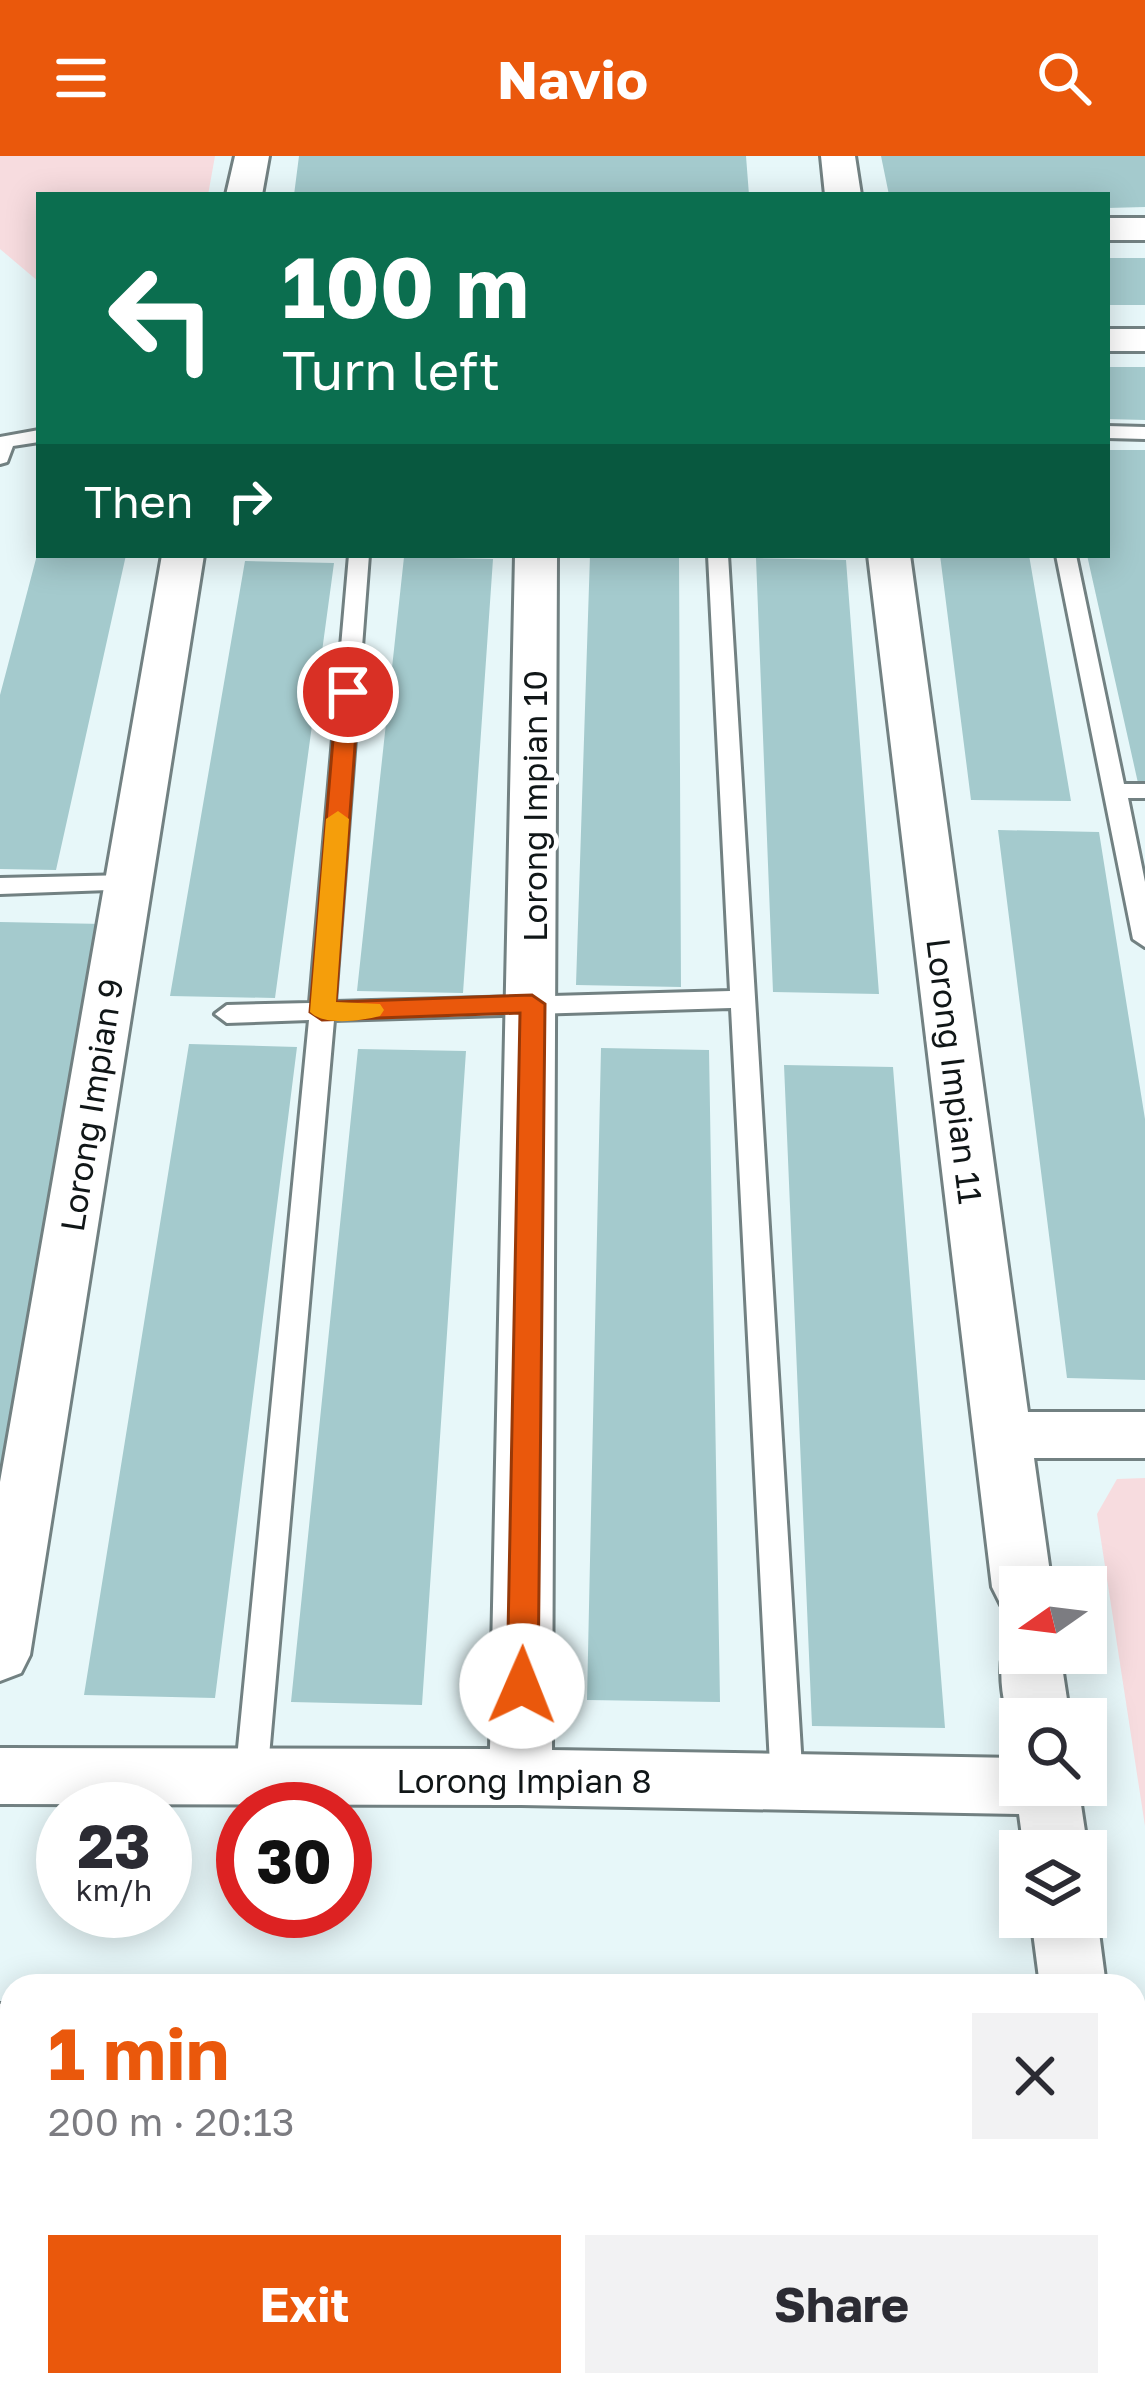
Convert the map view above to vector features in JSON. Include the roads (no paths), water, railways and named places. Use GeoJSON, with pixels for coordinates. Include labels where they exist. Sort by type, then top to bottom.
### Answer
{"type":"FeatureCollection","features":[{"type":"Feature","properties":{"kind":"street"},"geometry":{"type":"LineString","coordinates":[[245,192],[252,156]]}},
{"type":"Feature","properties":{"kind":"street"},"geometry":{"type":"LineString","coordinates":[[838,156],[843,192]]}},
{"type":"Feature","properties":{"kind":"street"},"geometry":{"type":"LineString","coordinates":[[1110,230],[1145,229]]}},
{"type":"Feature","properties":{"kind":"street"},"geometry":{"type":"LineString","coordinates":[[1110,340],[1145,340]]}},
{"type":"Feature","properties":{"kind":"street","name":"Lorong Impian 9"},"geometry":{"type":"LineString","coordinates":[[0,1655],[182,558]]}},
{"type":"Feature","properties":{"kind":"street","name":"Lorong Impian 10"},"geometry":{"type":"LineString","coordinates":[[521,1777],[536,558]]}},
{"type":"Feature","properties":{"kind":"street","name":"Lorong Impian 11"},"geometry":{"type":"LineString","coordinates":[[889,558],[1019,1566]]}},
{"type":"Feature","properties":{"kind":"street"},"geometry":{"type":"LineString","coordinates":[[1002,1435],[1145,1435]]}},
{"type":"Feature","properties":{"kind":"street","name":"Lorong Impian 8"},"geometry":{"type":"LineString","coordinates":[[0,1776],[999,1785]]}},
{"type":"Feature","properties":{"kind":"street"},"geometry":{"type":"LineString","coordinates":[[1066,1938],[1071,1974]]}},
{"type":"Feature","properties":{"kind":"lane"},"geometry":{"type":"LineString","coordinates":[[1110,433],[1145,433]]}},
{"type":"Feature","properties":{"kind":"lane"},"geometry":{"type":"LineString","coordinates":[[0,458],[4,442],[36,437]]}},
{"type":"Feature","properties":{"kind":"lane"},"geometry":{"type":"LineString","coordinates":[[251,1780],[359,558]]}},
{"type":"Feature","properties":{"kind":"lane"},"geometry":{"type":"LineString","coordinates":[[718,558],[739,999],[787,1784]]}},
{"type":"Feature","properties":{"kind":"lane"},"geometry":{"type":"LineString","coordinates":[[1067,558],[1145,939]]}},
{"type":"Feature","properties":{"kind":"lane"},"geometry":{"type":"LineString","coordinates":[[1115,791],[1145,791]]}},
{"type":"Feature","properties":{"kind":"lane"},"geometry":{"type":"LineString","coordinates":[[0,886],[128,883]]}},
{"type":"Feature","properties":{"kind":"lane"},"geometry":{"type":"LineString","coordinates":[[227,1013],[739,999]]}}]}
